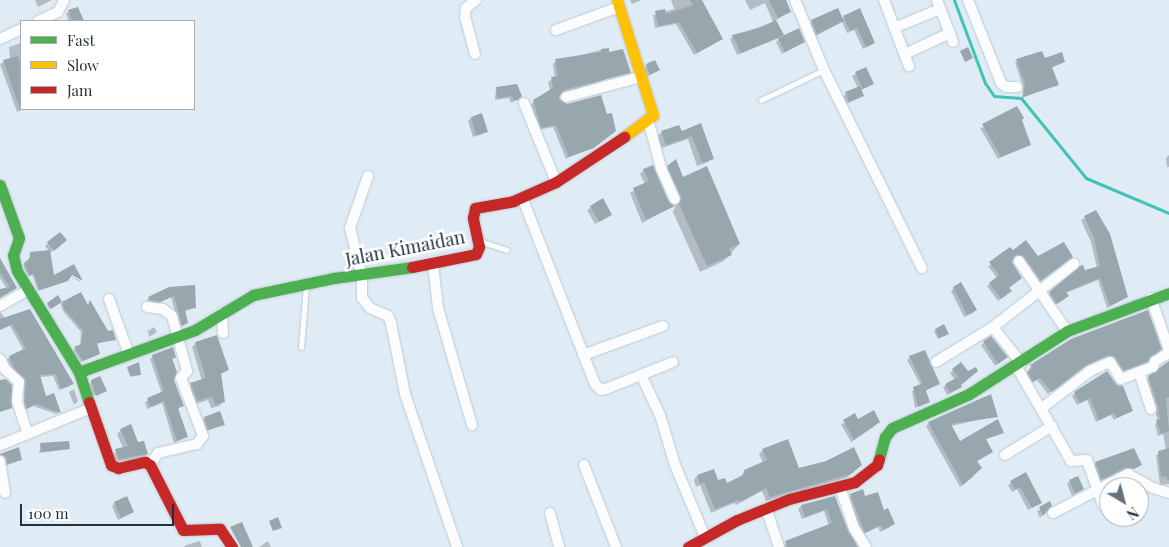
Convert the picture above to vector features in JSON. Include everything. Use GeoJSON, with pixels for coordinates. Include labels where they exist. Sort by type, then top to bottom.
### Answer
{"type":"FeatureCollection","features":[{"type":"Feature","properties":{"kind":"street"},"geometry":{"type":"LineString","coordinates":[[40,20],[58,12],[64,0]]}},
{"type":"Feature","properties":{"kind":"street"},"geometry":{"type":"LineString","coordinates":[[475,54],[466,17],[466,8],[476,0]]}},
{"type":"Feature","properties":{"kind":"street"},"geometry":{"type":"LineString","coordinates":[[795,0],[824,70],[922,268]]}},
{"type":"Feature","properties":{"kind":"street"},"geometry":{"type":"LineString","coordinates":[[968,0],[1001,83],[1006,87],[1017,87]]}},
{"type":"Feature","properties":{"kind":"street"},"geometry":{"type":"LineString","coordinates":[[887,1],[894,28],[909,66]]}},
{"type":"Feature","properties":{"kind":"street"},"geometry":{"type":"LineString","coordinates":[[556,30],[618,3],[653,113],[648,120],[661,168],[675,198]]}},
{"type":"Feature","properties":{"kind":"street"},"geometry":{"type":"LineString","coordinates":[[894,28],[938,4],[951,38],[905,54]]}},
{"type":"Feature","properties":{"kind":"street"},"geometry":{"type":"LineString","coordinates":[[0,39],[20,29]]}},
{"type":"Feature","properties":{"kind":"street"},"geometry":{"type":"LineString","coordinates":[[566,97],[641,77]]}},
{"type":"Feature","properties":{"kind":"street"},"geometry":{"type":"LineString","coordinates":[[524,104],[556,182]]}},
{"type":"Feature","properties":{"kind":"street","name":"Jalan Kimaidan"},"geometry":{"type":"LineString","coordinates":[[79,372],[195,330],[253,295],[306,284],[433,264],[476,254],[478,240],[473,218],[475,208],[522,198],[556,182],[587,164],[648,120]]}},
{"type":"Feature","properties":{"kind":"street"},"geometry":{"type":"LineString","coordinates":[[368,176],[350,228],[362,276],[362,298],[365,304],[388,316],[391,323],[405,394],[458,547]]}},
{"type":"Feature","properties":{"kind":"street"},"geometry":{"type":"LineString","coordinates":[[0,186],[19,238],[13,255],[17,271],[79,372],[111,464],[118,468],[144,462],[150,465],[183,530],[220,530],[228,537],[232,547]]}},
{"type":"Feature","properties":{"kind":"street"},"geometry":{"type":"LineString","coordinates":[[522,198],[584,355],[601,390],[673,362]]}},
{"type":"Feature","properties":{"kind":"street"},"geometry":{"type":"LineString","coordinates":[[1019,261],[1067,331]]}},
{"type":"Feature","properties":{"kind":"street"},"geometry":{"type":"LineString","coordinates":[[433,264],[438,308],[472,425]]}},
{"type":"Feature","properties":{"kind":"street"},"geometry":{"type":"LineString","coordinates":[[936,362],[994,327],[1074,264]]}},
{"type":"Feature","properties":{"kind":"street"},"geometry":{"type":"LineString","coordinates":[[0,306],[28,290]]}},
{"type":"Feature","properties":{"kind":"street"},"geometry":{"type":"LineString","coordinates":[[688,547],[705,537],[789,498],[855,482],[877,465],[885,437],[892,428],[969,394],[1019,364],[1067,331],[1151,298],[1168,295]]}},
{"type":"Feature","properties":{"kind":"street"},"geometry":{"type":"LineString","coordinates":[[1042,408],[1090,371],[1110,362],[1120,379],[1153,367],[1155,361],[1169,351],[1151,298]]}},
{"type":"Feature","properties":{"kind":"street"},"geometry":{"type":"LineString","coordinates":[[109,299],[129,355]]}},
{"type":"Feature","properties":{"kind":"street"},"geometry":{"type":"LineString","coordinates":[[147,306],[169,313],[187,371],[181,378],[202,438],[197,444],[158,453],[150,465]]}},
{"type":"Feature","properties":{"kind":"street"},"geometry":{"type":"LineString","coordinates":[[222,313],[223,333]]}},
{"type":"Feature","properties":{"kind":"street"},"geometry":{"type":"LineString","coordinates":[[584,355],[663,326]]}},
{"type":"Feature","properties":{"kind":"street"},"geometry":{"type":"LineString","coordinates":[[994,327],[1019,364],[1071,461],[1087,460],[1099,494]]}},
{"type":"Feature","properties":{"kind":"street"},"geometry":{"type":"LineString","coordinates":[[0,360],[5,369],[19,382],[17,401],[28,434]]}},
{"type":"Feature","properties":{"kind":"street"},"geometry":{"type":"LineString","coordinates":[[1139,372],[1150,409]]}},
{"type":"Feature","properties":{"kind":"street"},"geometry":{"type":"LineString","coordinates":[[642,374],[660,414],[675,465],[705,537]]}},
{"type":"Feature","properties":{"kind":"street"},"geometry":{"type":"LineString","coordinates":[[0,445],[91,408]]}},
{"type":"Feature","properties":{"kind":"street"},"geometry":{"type":"LineString","coordinates":[[1005,455],[1052,426]]}},
{"type":"Feature","properties":{"kind":"street"},"geometry":{"type":"LineString","coordinates":[[0,461],[5,493]]}},
{"type":"Feature","properties":{"kind":"street"},"geometry":{"type":"LineString","coordinates":[[584,466],[616,547]]}},
{"type":"Feature","properties":{"kind":"street"},"geometry":{"type":"LineString","coordinates":[[1054,513],[1097,488],[1130,474],[1153,488],[1169,493]]}},
{"type":"Feature","properties":{"kind":"street"},"geometry":{"type":"LineString","coordinates":[[840,487],[854,528],[866,547]]}},
{"type":"Feature","properties":{"kind":"street"},"geometry":{"type":"LineString","coordinates":[[766,508],[778,547]]}},
{"type":"Feature","properties":{"kind":"street"},"geometry":{"type":"LineString","coordinates":[[550,513],[559,547]]}},
{"type":"Feature","properties":{"kind":"lane"},"geometry":{"type":"LineString","coordinates":[[761,100],[824,70]]}},
{"type":"Feature","properties":{"kind":"lane"},"geometry":{"type":"LineString","coordinates":[[478,240],[506,250]]}},
{"type":"Feature","properties":{"kind":"lane"},"geometry":{"type":"LineString","coordinates":[[301,347],[306,284]]}},
{"type":"Feature","properties":{"kind":"building"},"geometry":{"type":"Polygon","coordinates":[[[690,0],[702,0],[723,39],[697,53],[679,22],[658,26],[655,11],[665,9],[666,14],[693,5],[690,0]]]}},
{"type":"Feature","properties":{"kind":"building"},"geometry":{"type":"Polygon","coordinates":[[[769,0],[786,0],[791,12],[778,18],[769,0]]]}},
{"type":"Feature","properties":{"kind":"building"},"geometry":{"type":"Polygon","coordinates":[[[78,7],[84,20],[72,20],[68,10],[78,7]]]}},
{"type":"Feature","properties":{"kind":"building"},"geometry":{"type":"Polygon","coordinates":[[[838,8],[844,21],[817,34],[811,20],[838,8]]]}},
{"type":"Feature","properties":{"kind":"building"},"geometry":{"type":"Polygon","coordinates":[[[860,8],[875,43],[866,47],[857,28],[850,31],[843,16],[860,8]]]}},
{"type":"Feature","properties":{"kind":"building"},"geometry":{"type":"Polygon","coordinates":[[[776,20],[784,35],[741,53],[732,35],[760,28],[776,20]]]}},
{"type":"Feature","properties":{"kind":"building"},"geometry":{"type":"Polygon","coordinates":[[[799,28],[805,42],[785,52],[778,38],[799,28]]]}},
{"type":"Feature","properties":{"kind":"building"},"geometry":{"type":"Polygon","coordinates":[[[968,47],[973,58],[965,62],[960,51],[968,47]]]}},
{"type":"Feature","properties":{"kind":"building"},"geometry":{"type":"Polygon","coordinates":[[[609,48],[609,52],[623,49],[631,73],[564,90],[559,98],[567,104],[601,95],[607,114],[612,113],[616,131],[594,148],[569,157],[556,125],[541,128],[533,100],[553,88],[551,77],[558,76],[555,59],[601,52],[601,49],[609,48]]]}},
{"type":"Feature","properties":{"kind":"building"},"geometry":{"type":"Polygon","coordinates":[[[1042,51],[1045,58],[1062,52],[1065,62],[1052,67],[1059,85],[1023,97],[1025,84],[1016,59],[1042,51]]]}},
{"type":"Feature","properties":{"kind":"building"},"geometry":{"type":"Polygon","coordinates":[[[18,56],[20,63],[20,109],[3,60],[18,56]]]}},
{"type":"Feature","properties":{"kind":"building"},"geometry":{"type":"Polygon","coordinates":[[[655,60],[660,70],[650,75],[646,64],[655,60]]]}},
{"type":"Feature","properties":{"kind":"building"},"geometry":{"type":"Polygon","coordinates":[[[866,67],[874,84],[863,89],[855,72],[866,67]]]}},
{"type":"Feature","properties":{"kind":"building"},"geometry":{"type":"Polygon","coordinates":[[[517,84],[522,96],[518,100],[514,101],[512,96],[497,98],[496,87],[517,84]]]}},
{"type":"Feature","properties":{"kind":"building"},"geometry":{"type":"Polygon","coordinates":[[[860,86],[864,96],[849,102],[845,92],[860,86]]]}},
{"type":"Feature","properties":{"kind":"building"},"geometry":{"type":"Polygon","coordinates":[[[1017,106],[1024,118],[1022,120],[1031,145],[1001,157],[982,124],[1017,106]]]}},
{"type":"Feature","properties":{"kind":"building"},"geometry":{"type":"Polygon","coordinates":[[[482,113],[488,132],[476,135],[471,117],[482,113]]]}},
{"type":"Feature","properties":{"kind":"building"},"geometry":{"type":"Polygon","coordinates":[[[701,123],[714,159],[702,163],[692,136],[666,145],[661,131],[679,125],[682,131],[701,123]]]}},
{"type":"Feature","properties":{"kind":"building"},"geometry":{"type":"Polygon","coordinates":[[[676,159],[683,177],[707,166],[740,244],[729,249],[732,255],[707,266],[679,204],[681,197],[667,166],[676,159]]]}},
{"type":"Feature","properties":{"kind":"building"},"geometry":{"type":"Polygon","coordinates":[[[653,165],[669,202],[675,206],[646,220],[633,188],[649,181],[643,169],[653,165]]]}},
{"type":"Feature","properties":{"kind":"building"},"geometry":{"type":"Polygon","coordinates":[[[603,198],[612,215],[599,222],[590,206],[603,198]]]}},
{"type":"Feature","properties":{"kind":"building"},"geometry":{"type":"Polygon","coordinates":[[[1096,210],[1110,234],[1128,297],[1110,306],[1100,278],[1066,292],[1069,296],[1057,304],[1049,292],[1080,266],[1083,265],[1085,270],[1100,266],[1094,238],[1084,216],[1096,210]]]}},
{"type":"Feature","properties":{"kind":"building"},"geometry":{"type":"Polygon","coordinates":[[[60,232],[67,240],[54,251],[47,242],[60,232]]]}},
{"type":"Feature","properties":{"kind":"building"},"geometry":{"type":"Polygon","coordinates":[[[1026,240],[1038,256],[1064,242],[1073,257],[1041,281],[1024,257],[1016,255],[1012,262],[1022,278],[1009,288],[1012,291],[1001,299],[989,283],[999,275],[989,262],[1010,247],[1013,250],[1026,240]]]}},
{"type":"Feature","properties":{"kind":"building"},"geometry":{"type":"Polygon","coordinates":[[[50,250],[54,275],[74,264],[83,281],[72,275],[68,281],[39,290],[34,274],[30,276],[24,263],[30,258],[30,252],[50,250]]]}},
{"type":"Feature","properties":{"kind":"building"},"geometry":{"type":"Polygon","coordinates":[[[0,258],[17,288],[0,298],[0,289],[10,287],[0,272],[0,258]]]}},
{"type":"Feature","properties":{"kind":"building"},"geometry":{"type":"Polygon","coordinates":[[[961,282],[977,310],[967,315],[953,287],[961,282]]]}},
{"type":"Feature","properties":{"kind":"building"},"geometry":{"type":"Polygon","coordinates":[[[195,285],[196,308],[185,310],[188,323],[182,326],[174,296],[160,302],[150,300],[148,297],[169,287],[195,285]]]}},
{"type":"Feature","properties":{"kind":"building"},"geometry":{"type":"Polygon","coordinates":[[[81,292],[88,305],[90,300],[108,331],[113,330],[116,340],[97,343],[100,354],[83,361],[74,347],[81,344],[83,330],[64,309],[62,302],[81,292]]]}},
{"type":"Feature","properties":{"kind":"building"},"geometry":{"type":"Polygon","coordinates":[[[58,295],[62,302],[51,309],[47,303],[58,295]]]}},
{"type":"Feature","properties":{"kind":"building"},"geometry":{"type":"Polygon","coordinates":[[[30,309],[74,384],[61,389],[56,374],[40,375],[46,396],[54,393],[61,413],[36,404],[27,409],[24,400],[26,380],[14,368],[9,356],[26,348],[12,324],[0,330],[0,319],[30,309]]]}},
{"type":"Feature","properties":{"kind":"building"},"geometry":{"type":"Polygon","coordinates":[[[1148,310],[1162,349],[1148,362],[1124,371],[1114,356],[1107,356],[1086,366],[1052,392],[1040,378],[1033,382],[1027,372],[1033,368],[1030,365],[1071,339],[1148,310]]]}},
{"type":"Feature","properties":{"kind":"building"},"geometry":{"type":"Polygon","coordinates":[[[944,324],[949,334],[939,338],[935,329],[944,324]]]}},
{"type":"Feature","properties":{"kind":"building"},"geometry":{"type":"Polygon","coordinates":[[[217,335],[229,370],[221,373],[225,402],[215,405],[212,396],[197,401],[190,383],[206,378],[195,342],[217,335]]]}},
{"type":"Feature","properties":{"kind":"building"},"geometry":{"type":"Polygon","coordinates":[[[991,336],[1008,357],[998,364],[983,341],[991,336]]]}},
{"type":"Feature","properties":{"kind":"building"},"geometry":{"type":"Polygon","coordinates":[[[173,347],[176,358],[172,358],[177,372],[174,380],[184,406],[178,408],[188,437],[177,441],[164,401],[150,407],[147,398],[164,391],[152,355],[173,347]]]}},
{"type":"Feature","properties":{"kind":"building"},"geometry":{"type":"Polygon","coordinates":[[[925,350],[940,384],[926,390],[909,356],[925,350]]]}},
{"type":"Feature","properties":{"kind":"building"},"geometry":{"type":"Polygon","coordinates":[[[1169,361],[1169,397],[1166,398],[1169,431],[1161,434],[1156,420],[1160,419],[1158,407],[1148,376],[1169,361]]]}},
{"type":"Feature","properties":{"kind":"building"},"geometry":{"type":"Polygon","coordinates":[[[139,362],[141,375],[131,376],[127,367],[139,362]]]}},
{"type":"Feature","properties":{"kind":"building"},"geometry":{"type":"Polygon","coordinates":[[[961,362],[968,371],[976,367],[978,371],[961,385],[962,387],[950,393],[945,384],[958,377],[952,369],[961,362]]]}},
{"type":"Feature","properties":{"kind":"building"},"geometry":{"type":"Polygon","coordinates":[[[1107,371],[1117,385],[1123,386],[1133,411],[1117,418],[1114,413],[1099,420],[1090,398],[1080,403],[1074,392],[1107,371]]]}},
{"type":"Feature","properties":{"kind":"building"},"geometry":{"type":"Polygon","coordinates":[[[100,376],[107,391],[96,396],[91,380],[100,376]]]}},
{"type":"Feature","properties":{"kind":"building"},"geometry":{"type":"Polygon","coordinates":[[[6,379],[12,385],[12,408],[0,412],[0,380],[6,379]]]}},
{"type":"Feature","properties":{"kind":"building"},"geometry":{"type":"Polygon","coordinates":[[[923,383],[930,402],[918,407],[913,387],[923,383]]]}},
{"type":"Feature","properties":{"kind":"building"},"geometry":{"type":"Polygon","coordinates":[[[991,394],[998,417],[951,424],[960,441],[998,419],[1004,433],[986,439],[993,452],[977,461],[982,468],[963,485],[928,422],[991,394]]]}},
{"type":"Feature","properties":{"kind":"building"},"geometry":{"type":"Polygon","coordinates":[[[874,410],[880,422],[854,440],[843,420],[855,413],[858,419],[874,410]]]}},
{"type":"Feature","properties":{"kind":"building"},"geometry":{"type":"Polygon","coordinates":[[[220,411],[225,425],[208,430],[204,417],[220,411]]]}},
{"type":"Feature","properties":{"kind":"building"},"geometry":{"type":"Polygon","coordinates":[[[131,424],[138,442],[144,441],[148,454],[119,459],[115,449],[128,446],[120,429],[131,424]]]}},
{"type":"Feature","properties":{"kind":"building"},"geometry":{"type":"Polygon","coordinates":[[[788,439],[799,468],[826,461],[854,447],[862,465],[851,474],[770,497],[766,488],[740,502],[738,500],[715,509],[704,482],[700,484],[697,475],[714,469],[718,480],[725,478],[727,483],[745,474],[744,470],[767,460],[762,449],[788,439]]]}},
{"type":"Feature","properties":{"kind":"building"},"geometry":{"type":"Polygon","coordinates":[[[69,441],[70,449],[41,452],[40,443],[69,441]]]}},
{"type":"Feature","properties":{"kind":"building"},"geometry":{"type":"Polygon","coordinates":[[[19,447],[22,460],[7,464],[6,457],[0,454],[19,447]]]}},
{"type":"Feature","properties":{"kind":"building"},"geometry":{"type":"Polygon","coordinates":[[[1134,448],[1142,465],[1134,469],[1125,468],[1107,477],[1100,477],[1095,462],[1134,448]]]}},
{"type":"Feature","properties":{"kind":"building"},"geometry":{"type":"Polygon","coordinates":[[[1169,448],[1169,480],[1167,480],[1166,476],[1161,477],[1158,451],[1169,448]]]}},
{"type":"Feature","properties":{"kind":"building"},"geometry":{"type":"Polygon","coordinates":[[[1026,472],[1042,503],[1032,508],[1020,487],[1015,490],[1010,481],[1026,472]]]}},
{"type":"Feature","properties":{"kind":"building"},"geometry":{"type":"Polygon","coordinates":[[[1078,476],[1084,489],[1075,494],[1069,480],[1078,476]]]}},
{"type":"Feature","properties":{"kind":"building"},"geometry":{"type":"Polygon","coordinates":[[[863,489],[865,496],[878,492],[884,510],[888,508],[895,524],[883,530],[881,525],[865,533],[850,494],[863,489]]]}},
{"type":"Feature","properties":{"kind":"building"},"geometry":{"type":"Polygon","coordinates":[[[127,496],[134,512],[121,518],[114,502],[127,496]]]}},
{"type":"Feature","properties":{"kind":"building"},"geometry":{"type":"Polygon","coordinates":[[[835,496],[848,530],[858,547],[787,547],[785,541],[832,523],[827,509],[805,517],[801,505],[835,496]]]}},
{"type":"Feature","properties":{"kind":"building"},"geometry":{"type":"Polygon","coordinates":[[[1050,501],[1052,506],[1043,516],[1039,507],[1050,501]]]}},
{"type":"Feature","properties":{"kind":"building"},"geometry":{"type":"Polygon","coordinates":[[[278,517],[282,528],[273,531],[269,521],[278,517]]]}},
{"type":"Feature","properties":{"kind":"building"},"geometry":{"type":"Polygon","coordinates":[[[242,522],[253,547],[241,547],[230,527],[242,522]]]}},
{"type":"Feature","properties":{"kind":"waterway"},"geometry":{"type":"LineString","coordinates":[[954,0],[985,83],[994,96],[1021,98],[1086,178],[1169,213]]}},
{"type":"Feature","properties":{"kind":"traffic: fast"},"geometry":{"type":"LineString","coordinates":[[0,185],[19,238],[13,255],[17,271],[79,372],[89,402]]}},
{"type":"Feature","properties":{"kind":"traffic: fast"},"geometry":{"type":"LineString","coordinates":[[79,372],[195,330],[253,295],[334,278],[412,267]]}},
{"type":"Feature","properties":{"kind":"traffic: fast"},"geometry":{"type":"LineString","coordinates":[[879,459],[885,437],[892,428],[969,394],[1067,331],[1169,293]]}},
{"type":"Feature","properties":{"kind":"traffic: slow"},"geometry":{"type":"LineString","coordinates":[[617,0],[653,115],[624,137]]}},
{"type":"Feature","properties":{"kind":"traffic: jam"},"geometry":{"type":"LineString","coordinates":[[412,267],[476,254],[479,247],[473,218],[475,208],[513,201],[556,182],[624,137]]}},
{"type":"Feature","properties":{"kind":"traffic: jam"},"geometry":{"type":"LineString","coordinates":[[89,402],[111,465],[118,468],[145,462],[150,465],[183,530],[220,529],[232,547]]}},
{"type":"Feature","properties":{"kind":"traffic: jam"},"geometry":{"type":"LineString","coordinates":[[688,547],[737,520],[789,499],[855,482],[877,465],[879,459]]}}]}
